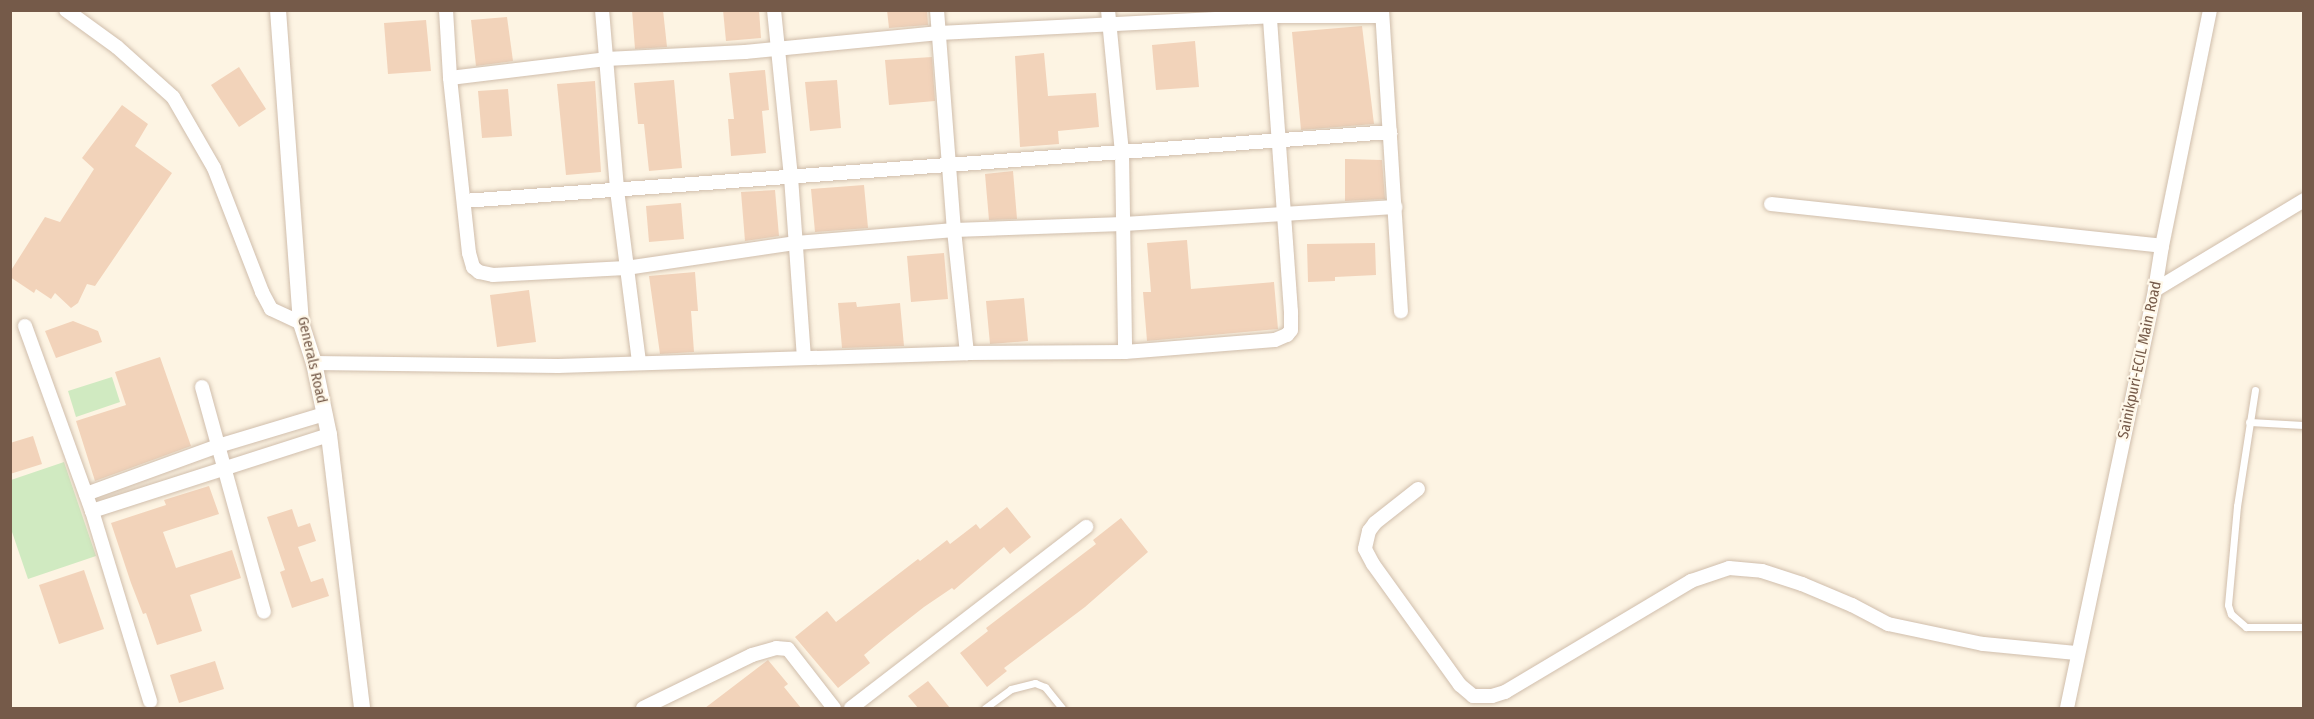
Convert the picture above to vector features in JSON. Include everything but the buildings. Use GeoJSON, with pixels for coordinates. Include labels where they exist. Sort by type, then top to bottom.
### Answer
{"type":"FeatureCollection","features":[{"type":"Feature","properties":{"kind":"street"},"geometry":{"type":"LineString","coordinates":[[66,10],[117,47],[173,97],[214,168],[272,309],[280,315],[301,323]]}},
{"type":"Feature","properties":{"kind":"street","name":"Generals Road"},"geometry":{"type":"LineString","coordinates":[[278,10],[301,323],[314,363],[329,435],[362,708]]}},
{"type":"Feature","properties":{"kind":"street"},"geometry":{"type":"LineString","coordinates":[[446,10],[450,78],[469,253],[473,267],[479,272],[493,275],[626,268],[796,243],[954,230],[1123,224],[1395,207]]}},
{"type":"Feature","properties":{"kind":"street"},"geometry":{"type":"LineString","coordinates":[[602,10],[617,190],[639,362]]}},
{"type":"Feature","properties":{"kind":"street"},"geometry":{"type":"LineString","coordinates":[[774,10],[792,177],[804,357]]}},
{"type":"Feature","properties":{"kind":"street"},"geometry":{"type":"LineString","coordinates":[[937,10],[954,230],[967,353]]}},
{"type":"Feature","properties":{"kind":"street","name":"Sainikpuri-ECIL Main Road"},"geometry":{"type":"LineString","coordinates":[[2067,708],[2155,290],[2210,10]]}},
{"type":"Feature","properties":{"kind":"street"},"geometry":{"type":"LineString","coordinates":[[450,78],[606,59],[777,49],[1109,17],[1382,13],[1401,311]]}},
{"type":"Feature","properties":{"kind":"street"},"geometry":{"type":"LineString","coordinates":[[314,363],[558,366],[804,357],[1125,352],[1275,340],[1287,335],[1291,330],[1291,312],[1270,16]]}},
{"type":"Feature","properties":{"kind":"street"},"geometry":{"type":"LineString","coordinates":[[1109,17],[1122,152],[1125,352]]}},
{"type":"Feature","properties":{"kind":"street"},"geometry":{"type":"LineString","coordinates":[[464,201],[1390,132]]}},
{"type":"Feature","properties":{"kind":"street"},"geometry":{"type":"LineString","coordinates":[[2155,290],[2304,200]]}},
{"type":"Feature","properties":{"kind":"street"},"geometry":{"type":"LineString","coordinates":[[1771,204],[2162,246]]}},
{"type":"Feature","properties":{"kind":"street"},"geometry":{"type":"LineString","coordinates":[[25,326],[92,511],[150,701]]}},
{"type":"Feature","properties":{"kind":"street"},"geometry":{"type":"LineString","coordinates":[[202,387],[264,612]]}},
{"type":"Feature","properties":{"kind":"street"},"geometry":{"type":"LineString","coordinates":[[86,494],[218,446],[325,414]]}},
{"type":"Feature","properties":{"kind":"street"},"geometry":{"type":"LineString","coordinates":[[92,511],[329,435]]}},
{"type":"Feature","properties":{"kind":"street"},"geometry":{"type":"LineString","coordinates":[[1418,489],[1375,523],[1369,531],[1365,549],[1373,564],[1460,685],[1473,696],[1492,696],[1505,692],[1691,581],[1729,568],[1762,571],[1802,584],[1852,605],[1888,624],[1983,644],[2077,653]]}},
{"type":"Feature","properties":{"kind":"street"},"geometry":{"type":"LineString","coordinates":[[851,708],[1086,527]]}},
{"type":"Feature","properties":{"kind":"street"},"geometry":{"type":"LineString","coordinates":[[643,708],[752,655],[776,648],[788,650],[834,708]]}},
{"type":"Feature","properties":{"kind":"lane"},"geometry":{"type":"LineString","coordinates":[[2255,390],[2237,506],[2229,606],[2231,614],[2246,627],[2304,627]]}},
{"type":"Feature","properties":{"kind":"lane"},"geometry":{"type":"LineString","coordinates":[[2249,422],[2304,425]]}},
{"type":"Feature","properties":{"kind":"lane"},"geometry":{"type":"LineString","coordinates":[[985,708],[1011,689],[1035,683],[1045,687],[1062,708]]}},
{"type":"Feature","properties":{"kind":"green space"},"geometry":{"type":"Polygon","coordinates":[[[112,377],[120,402],[76,417],[68,391],[112,377]]]}},
{"type":"Feature","properties":{"kind":"green space"},"geometry":{"type":"Polygon","coordinates":[[[64,462],[96,556],[28,579],[11,529],[11,480],[64,462]]]}}]}
